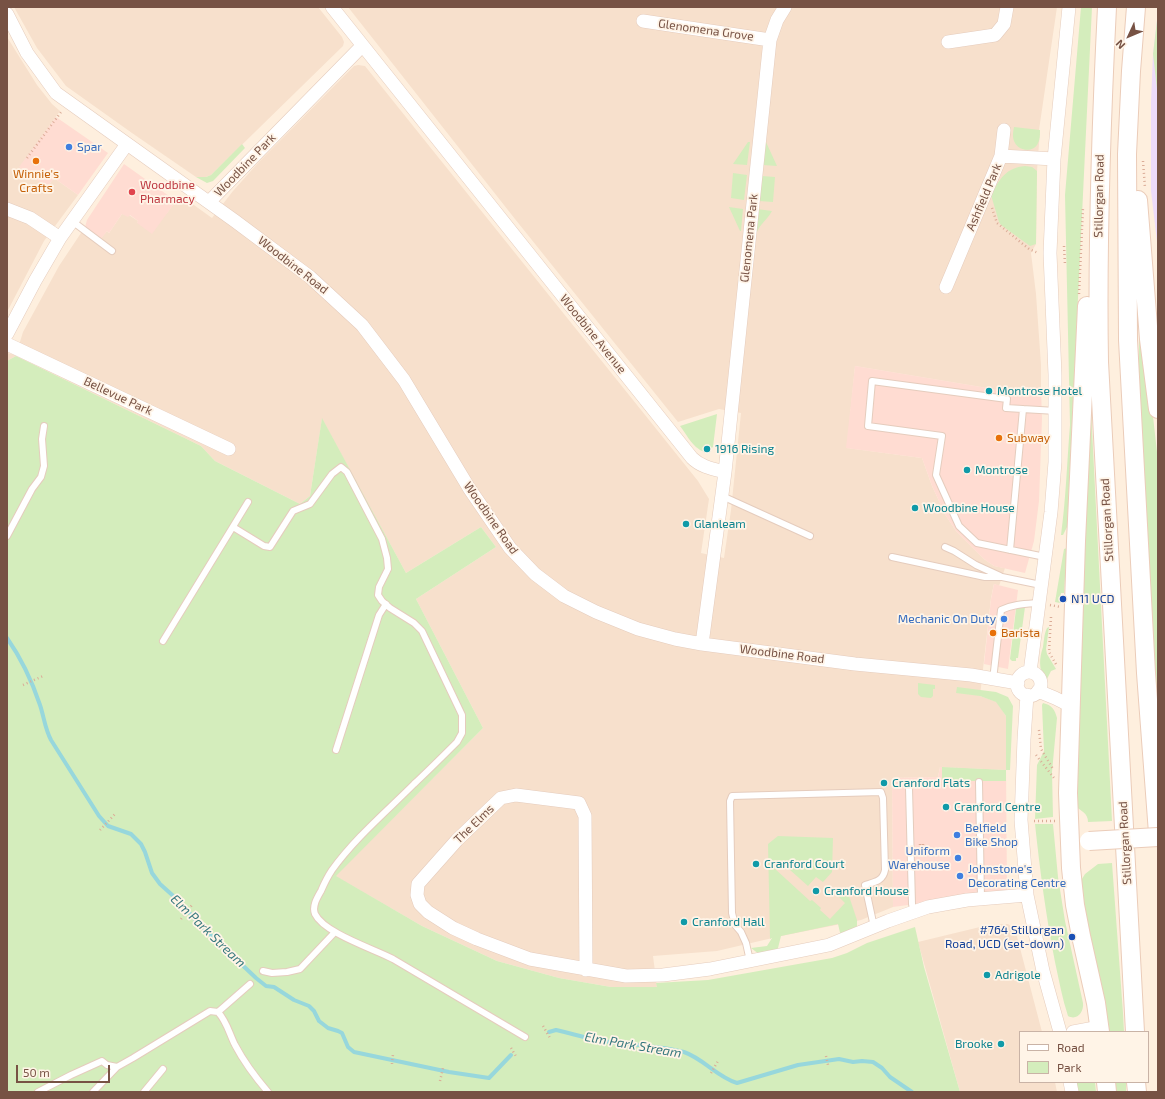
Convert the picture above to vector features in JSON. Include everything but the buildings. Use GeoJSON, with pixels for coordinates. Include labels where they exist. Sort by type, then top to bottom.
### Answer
{"type":"FeatureCollection","features":[{"type":"Feature","properties":{"kind":"main road","name":"Stillorgan Road"},"geometry":{"type":"LineString","coordinates":[[1107,7],[1101,116],[1098,268],[1099,362],[1135,1031]]}},
{"type":"Feature","properties":{"kind":"main road"},"geometry":{"type":"LineString","coordinates":[[1136,7],[1127,154],[1128,340],[1146,673],[1158,833]]}},
{"type":"Feature","properties":{"kind":"main road"},"geometry":{"type":"LineString","coordinates":[[1131,71],[1137,179],[1149,339],[1158,409]]}},
{"type":"Feature","properties":{"kind":"main road"},"geometry":{"type":"LineString","coordinates":[[1100,1030],[1075,906],[1071,868],[1068,793],[1077,504],[1092,217],[1101,116]]}},
{"type":"Feature","properties":{"kind":"main road"},"geometry":{"type":"LineString","coordinates":[[1070,842],[1158,837]]}},
{"type":"Feature","properties":{"kind":"street"},"geometry":{"type":"LineString","coordinates":[[332,7],[362,46]]}},
{"type":"Feature","properties":{"kind":"street","name":"Glenomena Park"},"geometry":{"type":"LineString","coordinates":[[725,472],[770,40],[777,20],[785,7]]}},
{"type":"Feature","properties":{"kind":"street"},"geometry":{"type":"LineString","coordinates":[[948,42],[996,35],[1004,24],[1007,7]]}},
{"type":"Feature","properties":{"kind":"street"},"geometry":{"type":"LineString","coordinates":[[1030,672],[1052,505],[1055,462],[1056,411],[1050,253],[1054,159],[1069,7]]}},
{"type":"Feature","properties":{"kind":"street","name":"Woodbine Park"},"geometry":{"type":"LineString","coordinates":[[7,14],[27,53],[56,93],[209,202],[362,46]]}},
{"type":"Feature","properties":{"kind":"street","name":"Glenomena Grove"},"geometry":{"type":"LineString","coordinates":[[643,21],[770,40]]}},
{"type":"Feature","properties":{"kind":"street","name":"Woodbine Avenue"},"geometry":{"type":"LineString","coordinates":[[362,46],[692,458],[697,463],[705,467],[725,472]]}},
{"type":"Feature","properties":{"kind":"street"},"geometry":{"type":"LineString","coordinates":[[1001,156],[1004,130]]}},
{"type":"Feature","properties":{"kind":"street"},"geometry":{"type":"LineString","coordinates":[[7,334],[60,238],[127,144]]}},
{"type":"Feature","properties":{"kind":"street","name":"Ashfield Park"},"geometry":{"type":"LineString","coordinates":[[946,287],[1001,156],[1054,159]]}},
{"type":"Feature","properties":{"kind":"street","name":"Woodbine Road"},"geometry":{"type":"LineString","coordinates":[[209,202],[310,277],[339,302],[362,325],[404,380],[469,488],[510,548],[535,574],[564,596],[596,612],[638,629],[675,639],[702,644],[855,664],[971,675],[993,680],[1018,683]]}},
{"type":"Feature","properties":{"kind":"street"},"geometry":{"type":"LineString","coordinates":[[7,209],[30,218],[60,238]]}},
{"type":"Feature","properties":{"kind":"street","name":"Bellevue Park"},"geometry":{"type":"LineString","coordinates":[[7,344],[229,448]]}},
{"type":"Feature","properties":{"kind":"street"},"geometry":{"type":"LineString","coordinates":[[702,644],[725,472]]}},
{"type":"Feature","properties":{"kind":"street"},"geometry":{"type":"LineString","coordinates":[[1060,1031],[1043,971],[1027,895],[1022,820],[1023,745],[1033,693],[1041,684],[1039,677],[1033,672],[1026,672],[1020,676],[1018,683],[1021,692],[1033,693],[1055,698],[1070,706]]}},
{"type":"Feature","properties":{"kind":"street","name":"The Elms"},"geometry":{"type":"LineString","coordinates":[[586,970],[586,816],[579,803],[516,796],[501,798],[457,840],[418,884],[417,895],[420,904],[428,912],[453,928],[530,960],[586,970],[626,976],[663,975],[710,969],[829,945],[888,921],[928,908],[967,900],[1027,895]]}},
{"type":"Feature","properties":{"kind":"street"},"geometry":{"type":"LineString","coordinates":[[1086,1031],[1100,1030]]}},
{"type":"Feature","properties":{"kind":"lane"},"geometry":{"type":"LineString","coordinates":[[72,220],[112,251]]}},
{"type":"Feature","properties":{"kind":"lane"},"geometry":{"type":"LineString","coordinates":[[1045,557],[977,543],[959,526],[936,475],[942,436],[868,426],[872,381],[1007,399],[1006,408],[1056,411]]}},
{"type":"Feature","properties":{"kind":"lane"},"geometry":{"type":"LineString","coordinates":[[1010,550],[1023,409]]}},
{"type":"Feature","properties":{"kind":"lane"},"geometry":{"type":"LineString","coordinates":[[7,536],[44,466],[42,439],[44,426]]}},
{"type":"Feature","properties":{"kind":"lane"},"geometry":{"type":"LineString","coordinates":[[233,527],[264,546],[270,548],[293,511],[310,504],[332,474],[341,467],[347,472],[382,539],[387,558],[388,569],[379,587],[378,595],[382,601],[414,623],[422,631],[462,715],[462,733],[457,742],[365,831],[332,870],[316,901],[314,907],[315,913],[319,919],[336,932],[356,943],[393,959],[525,1037]]}},
{"type":"Feature","properties":{"kind":"lane"},"geometry":{"type":"LineString","coordinates":[[722,496],[810,536]]}},
{"type":"Feature","properties":{"kind":"lane"},"geometry":{"type":"LineString","coordinates":[[163,641],[248,502]]}},
{"type":"Feature","properties":{"kind":"lane"},"geometry":{"type":"LineString","coordinates":[[945,547],[976,565],[1002,577]]}},
{"type":"Feature","properties":{"kind":"lane"},"geometry":{"type":"LineString","coordinates":[[892,557],[985,577],[1002,577],[1042,585]]}},
{"type":"Feature","properties":{"kind":"lane"},"geometry":{"type":"LineString","coordinates":[[993,680],[1001,610],[1017,604],[1040,603]]}},
{"type":"Feature","properties":{"kind":"lane"},"geometry":{"type":"LineString","coordinates":[[336,750],[379,615],[386,604]]}},
{"type":"Feature","properties":{"kind":"lane"},"geometry":{"type":"LineString","coordinates":[[979,782],[981,899]]}},
{"type":"Feature","properties":{"kind":"lane"},"geometry":{"type":"LineString","coordinates":[[909,788],[912,904],[914,913]]}},
{"type":"Feature","properties":{"kind":"lane"},"geometry":{"type":"LineString","coordinates":[[750,961],[746,943],[741,932],[735,925],[732,913],[730,801],[732,796],[881,792],[883,798],[884,876],[880,880],[865,885],[874,927]]}},
{"type":"Feature","properties":{"kind":"lane"},"geometry":{"type":"LineString","coordinates":[[263,971],[272,973],[300,969],[336,932]]}},
{"type":"Feature","properties":{"kind":"lane"},"geometry":{"type":"LineString","coordinates":[[218,1012],[250,984]]}},
{"type":"Feature","properties":{"kind":"lane"},"geometry":{"type":"LineString","coordinates":[[93,1092],[117,1067],[210,1011],[218,1012],[224,1019],[241,1057],[268,1092]]}},
{"type":"Feature","properties":{"kind":"lane"},"geometry":{"type":"LineString","coordinates":[[38,1092],[70,1075],[102,1061],[107,1065],[117,1067]]}},
{"type":"Feature","properties":{"kind":"lane"},"geometry":{"type":"LineString","coordinates":[[144,1092],[163,1069]]}},
{"type":"Feature","properties":{"kind":"path"},"geometry":{"type":"LineString","coordinates":[[27,158],[68,102]]}},
{"type":"Feature","properties":{"kind":"path"},"geometry":{"type":"LineString","coordinates":[[1143,157],[1145,188]]}},
{"type":"Feature","properties":{"kind":"path"},"geometry":{"type":"LineString","coordinates":[[986,189],[997,223],[1029,249],[1039,254],[1050,253]]}},
{"type":"Feature","properties":{"kind":"path"},"geometry":{"type":"LineString","coordinates":[[1079,297],[1083,206]]}},
{"type":"Feature","properties":{"kind":"path"},"geometry":{"type":"LineString","coordinates":[[1064,242],[1065,272]]}},
{"type":"Feature","properties":{"kind":"path"},"geometry":{"type":"LineString","coordinates":[[1040,603],[1074,609]]}},
{"type":"Feature","properties":{"kind":"path"},"geometry":{"type":"LineString","coordinates":[[1050,615],[1049,652],[1058,668]]}},
{"type":"Feature","properties":{"kind":"path"},"geometry":{"type":"LineString","coordinates":[[23,685],[43,676]]}},
{"type":"Feature","properties":{"kind":"path"},"geometry":{"type":"LineString","coordinates":[[1039,729],[1038,737],[1041,749],[1053,768],[1053,784]]}},
{"type":"Feature","properties":{"kind":"path"},"geometry":{"type":"LineString","coordinates":[[1034,752],[1053,778],[1057,781]]}},
{"type":"Feature","properties":{"kind":"path"},"geometry":{"type":"LineString","coordinates":[[100,830],[116,813]]}},
{"type":"Feature","properties":{"kind":"path"},"geometry":{"type":"LineString","coordinates":[[1034,821],[1054,821]]}},
{"type":"Feature","properties":{"kind":"path"},"geometry":{"type":"LineString","coordinates":[[920,852],[920,844],[923,844],[923,852],[925,852]]}},
{"type":"Feature","properties":{"kind":"path"},"geometry":{"type":"LineString","coordinates":[[181,919],[192,905]]}},
{"type":"Feature","properties":{"kind":"path"},"geometry":{"type":"LineString","coordinates":[[542,1026],[550,1038]]}},
{"type":"Feature","properties":{"kind":"path"},"geometry":{"type":"LineString","coordinates":[[511,1048],[517,1058]]}},
{"type":"Feature","properties":{"kind":"path"},"geometry":{"type":"LineString","coordinates":[[392,1064],[393,1054]]}},
{"type":"Feature","properties":{"kind":"path"},"geometry":{"type":"LineString","coordinates":[[826,1056],[828,1065]]}},
{"type":"Feature","properties":{"kind":"path"},"geometry":{"type":"LineString","coordinates":[[711,1073],[718,1061]]}},
{"type":"Feature","properties":{"kind":"path"},"geometry":{"type":"LineString","coordinates":[[440,1081],[443,1068]]}},
{"type":"Feature","properties":{"kind":"shaded area"},"geometry":{"type":"Polygon","coordinates":[[[14,7],[318,7],[342,37],[344,42],[343,46],[211,175],[206,177],[196,177],[66,86],[37,48],[14,7]]]}},
{"type":"Feature","properties":{"kind":"shaded area"},"geometry":{"type":"Polygon","coordinates":[[[348,7],[1057,7],[1039,130],[1036,244],[1031,253],[1036,294],[1041,365],[1041,389],[999,390],[855,366],[847,448],[922,458],[932,486],[946,516],[956,531],[984,559],[994,566],[1005,568],[999,586],[994,584],[991,598],[980,696],[997,702],[1006,716],[1006,770],[940,767],[938,777],[892,778],[893,907],[861,920],[717,951],[653,956],[657,987],[611,987],[559,978],[497,961],[422,926],[335,876],[483,728],[416,599],[496,547],[481,527],[406,573],[322,419],[310,496],[300,504],[215,461],[201,446],[16,356],[7,361],[7,353],[16,355],[23,332],[59,266],[85,227],[101,238],[107,231],[109,233],[122,214],[129,215],[138,221],[137,223],[167,213],[180,195],[212,218],[233,191],[258,163],[354,66],[365,66],[698,481],[709,499],[701,553],[724,558],[731,510],[741,413],[719,409],[678,422],[515,219],[348,7]]]}},
{"type":"Feature","properties":{"kind":"shaded area"},"geometry":{"type":"Polygon","coordinates":[[[1158,12],[1158,250],[1151,191],[1151,102],[1153,54],[1158,12]]]}},
{"type":"Feature","properties":{"kind":"shaded area"},"geometry":{"type":"Polygon","coordinates":[[[7,37],[37,85],[52,104],[60,111],[20,167],[47,187],[54,178],[78,195],[44,241],[7,312],[7,37]]]}},
{"type":"Feature","properties":{"kind":"shaded area"},"geometry":{"type":"Polygon","coordinates":[[[56,117],[108,153],[78,195],[54,178],[47,187],[19,167],[56,117]]]}},
{"type":"Feature","properties":{"kind":"shaded area"},"geometry":{"type":"Polygon","coordinates":[[[124,164],[176,201],[152,234],[137,223],[138,221],[130,215],[128,217],[122,214],[109,233],[107,231],[101,239],[85,227],[87,220],[124,164]]]}},
{"type":"Feature","properties":{"kind":"shaded area"},"geometry":{"type":"Polygon","coordinates":[[[855,366],[999,390],[1041,389],[1042,418],[1039,501],[1034,541],[1025,573],[994,566],[984,559],[956,531],[946,516],[932,486],[922,458],[846,448],[855,366]]]}},
{"type":"Feature","properties":{"kind":"shaded area"},"geometry":{"type":"Polygon","coordinates":[[[994,584],[1018,590],[1008,669],[984,664],[994,584]]]}},
{"type":"Feature","properties":{"kind":"shaded area","name":"Cranford Centre"},"geometry":{"type":"Polygon","coordinates":[[[940,767],[1006,770],[1007,890],[1003,892],[893,907],[892,778],[938,777],[940,767]]]}},
{"type":"Feature","properties":{"kind":"shaded area"},"geometry":{"type":"Polygon","coordinates":[[[1008,924],[1015,929],[1042,1031],[1019,1031],[1019,1083],[1055,1083],[1057,1092],[960,1092],[918,942],[980,927],[1008,924]]]}},
{"type":"Feature","properties":{"kind":"green space"},"geometry":{"type":"Polygon","coordinates":[[[1081,7],[1092,7],[1067,527],[1063,535],[1061,535],[1070,425],[1065,195],[1081,7]]]}},
{"type":"Feature","properties":{"kind":"green space"},"geometry":{"type":"Polygon","coordinates":[[[1158,12],[1158,98],[1153,54],[1158,12]]]}},
{"type":"Feature","properties":{"kind":"green space"},"geometry":{"type":"Polygon","coordinates":[[[1014,127],[1040,130],[1040,137],[1036,146],[1030,150],[1026,150],[1017,146],[1013,137],[1014,127]]]}},
{"type":"Feature","properties":{"kind":"green space"},"geometry":{"type":"Polygon","coordinates":[[[748,142],[750,142],[747,165],[733,164],[748,142]]]}},
{"type":"Feature","properties":{"kind":"green space"},"geometry":{"type":"Polygon","coordinates":[[[766,142],[777,166],[763,165],[766,142]]]}},
{"type":"Feature","properties":{"kind":"green space"},"geometry":{"type":"Polygon","coordinates":[[[242,144],[245,148],[213,181],[207,183],[196,177],[206,177],[211,175],[242,144]]]}},
{"type":"Feature","properties":{"kind":"green space"},"geometry":{"type":"Polygon","coordinates":[[[1025,166],[1032,167],[1037,171],[1036,244],[1030,246],[1001,225],[991,195],[1004,175],[1013,169],[1025,166]]]}},
{"type":"Feature","properties":{"kind":"green space"},"geometry":{"type":"Polygon","coordinates":[[[733,173],[747,175],[744,200],[731,198],[733,173]]]}},
{"type":"Feature","properties":{"kind":"green space"},"geometry":{"type":"Polygon","coordinates":[[[762,176],[775,177],[773,202],[759,201],[762,176]]]}},
{"type":"Feature","properties":{"kind":"green space"},"geometry":{"type":"Polygon","coordinates":[[[729,207],[743,209],[741,231],[740,231],[729,207]]]}},
{"type":"Feature","properties":{"kind":"green space"},"geometry":{"type":"Polygon","coordinates":[[[757,209],[772,211],[757,232],[755,232],[757,209]]]}},
{"type":"Feature","properties":{"kind":"green space"},"geometry":{"type":"Polygon","coordinates":[[[1141,309],[1158,461],[1158,746],[1139,371],[1141,309]]]}},
{"type":"Feature","properties":{"kind":"green space"},"geometry":{"type":"Polygon","coordinates":[[[16,356],[201,446],[215,461],[300,504],[310,496],[322,418],[406,573],[481,527],[496,547],[416,599],[483,728],[336,876],[422,926],[497,961],[559,978],[611,987],[657,987],[656,983],[708,980],[832,958],[847,953],[867,943],[915,927],[924,967],[960,1092],[7,1092],[7,361],[16,356]]]}},
{"type":"Feature","properties":{"kind":"green space"},"geometry":{"type":"Polygon","coordinates":[[[1089,371],[1112,821],[1088,822],[1087,816],[1075,806],[1089,371]]]}},
{"type":"Feature","properties":{"kind":"green space"},"geometry":{"type":"Polygon","coordinates":[[[717,414],[713,447],[706,452],[702,451],[691,442],[680,426],[717,414]]]}},
{"type":"Feature","properties":{"kind":"green space"},"geometry":{"type":"Polygon","coordinates":[[[1067,548],[1064,593],[1061,593],[1060,603],[1055,602],[1064,549],[1067,548]]]}},
{"type":"Feature","properties":{"kind":"green space"},"geometry":{"type":"Polygon","coordinates":[[[1025,607],[1018,658],[1016,658],[1016,661],[1012,661],[1010,659],[1016,609],[1025,607]]]}},
{"type":"Feature","properties":{"kind":"green space"},"geometry":{"type":"Polygon","coordinates":[[[1049,627],[1046,649],[1047,654],[1056,669],[1051,671],[1047,679],[1044,679],[1040,667],[1040,659],[1045,633],[1049,627]]]}},
{"type":"Feature","properties":{"kind":"green space"},"geometry":{"type":"Polygon","coordinates":[[[918,683],[935,685],[935,689],[933,689],[933,696],[931,698],[921,697],[918,694],[918,683]]]}},
{"type":"Feature","properties":{"kind":"green space"},"geometry":{"type":"Polygon","coordinates":[[[957,687],[996,692],[1008,697],[1013,706],[1010,770],[1006,770],[1006,716],[996,702],[980,696],[956,693],[957,687]]]}},
{"type":"Feature","properties":{"kind":"green space"},"geometry":{"type":"Polygon","coordinates":[[[1043,703],[1053,708],[1057,718],[1052,772],[1053,817],[1035,819],[1037,765],[1044,751],[1043,703]]]}},
{"type":"Feature","properties":{"kind":"green space"},"geometry":{"type":"Polygon","coordinates":[[[942,767],[1006,770],[1006,781],[942,781],[942,767]]]}},
{"type":"Feature","properties":{"kind":"green space"},"geometry":{"type":"Polygon","coordinates":[[[1035,824],[1053,824],[1058,877],[1065,921],[1083,1003],[1081,1012],[1079,1015],[1074,1017],[1068,1016],[1055,962],[1035,824]]]}},
{"type":"Feature","properties":{"kind":"green space"},"geometry":{"type":"Polygon","coordinates":[[[778,836],[833,838],[832,872],[823,882],[816,877],[808,886],[780,861],[774,868],[810,901],[812,900],[821,908],[820,910],[830,919],[845,903],[838,896],[846,887],[857,920],[857,928],[841,937],[838,924],[781,936],[777,952],[759,954],[751,948],[767,946],[772,938],[770,939],[768,844],[778,836]]]}},
{"type":"Feature","properties":{"kind":"green space"},"geometry":{"type":"Polygon","coordinates":[[[1112,863],[1124,1031],[1106,1031],[1080,882],[1085,874],[1098,864],[1112,863]]]}},
{"type":"Feature","properties":{"kind":"green space"},"geometry":{"type":"Polygon","coordinates":[[[1076,1083],[1095,1083],[1096,1092],[1078,1092],[1076,1083]]]}},
{"type":"Feature","properties":{"kind":"green space"},"geometry":{"type":"Polygon","coordinates":[[[1115,1083],[1126,1083],[1126,1092],[1115,1092],[1115,1083]]]}},
{"type":"Feature","properties":{"kind":"waterway","name":"Elm Park Stream"},"geometry":{"type":"LineString","coordinates":[[7,638],[30,679],[51,740],[99,816],[108,826],[131,834],[141,844],[152,873],[160,884],[180,902],[198,923],[256,978],[266,986],[274,987],[294,1000],[309,1006],[314,1011],[319,1021],[328,1028],[342,1033],[348,1047],[354,1052],[449,1072],[489,1078],[511,1055]]}},
{"type":"Feature","properties":{"kind":"waterway","name":"Elm Park Stream"},"geometry":{"type":"LineString","coordinates":[[549,1032],[556,1030],[603,1041],[666,1048],[684,1052],[698,1059],[723,1077],[737,1083],[798,1065],[839,1059],[853,1062],[873,1062],[882,1068],[890,1077],[912,1092]]}},
{"type":"Feature","properties":{"kind":"place","name":"Spar"},"geometry":{"type":"Point","coordinates":[69,147]}},
{"type":"Feature","properties":{"kind":"place","name":"Winnie's Crafts"},"geometry":{"type":"Point","coordinates":[36,161]}},
{"type":"Feature","properties":{"kind":"place","name":"Woodbine Pharmacy"},"geometry":{"type":"Point","coordinates":[132,192]}},
{"type":"Feature","properties":{"kind":"place","name":"Montrose Hotel"},"geometry":{"type":"Point","coordinates":[989,391]}},
{"type":"Feature","properties":{"kind":"place","name":"Subway"},"geometry":{"type":"Point","coordinates":[999,438]}},
{"type":"Feature","properties":{"kind":"place","name":"1916 Rising"},"geometry":{"type":"Point","coordinates":[707,449]}},
{"type":"Feature","properties":{"kind":"place","name":"Montrose"},"geometry":{"type":"Point","coordinates":[967,470]}},
{"type":"Feature","properties":{"kind":"place","name":"Woodbine House"},"geometry":{"type":"Point","coordinates":[915,508]}},
{"type":"Feature","properties":{"kind":"place","name":"Glanleam"},"geometry":{"type":"Point","coordinates":[686,524]}},
{"type":"Feature","properties":{"kind":"place","name":"N11 UCD"},"geometry":{"type":"Point","coordinates":[1063,599]}},
{"type":"Feature","properties":{"kind":"place","name":"Mechanic On Duty"},"geometry":{"type":"Point","coordinates":[1004,619]}},
{"type":"Feature","properties":{"kind":"place","name":"Barista"},"geometry":{"type":"Point","coordinates":[993,633]}},
{"type":"Feature","properties":{"kind":"place","name":"Cranford Flats"},"geometry":{"type":"Point","coordinates":[884,783]}},
{"type":"Feature","properties":{"kind":"place","name":"Cranford Centre"},"geometry":{"type":"Point","coordinates":[946,807]}},
{"type":"Feature","properties":{"kind":"place","name":"Belfield Bike Shop"},"geometry":{"type":"Point","coordinates":[957,835]}},
{"type":"Feature","properties":{"kind":"place","name":"Uniform Warehouse"},"geometry":{"type":"Point","coordinates":[958,858]}},
{"type":"Feature","properties":{"kind":"place","name":"Cranford Court"},"geometry":{"type":"Point","coordinates":[756,864]}},
{"type":"Feature","properties":{"kind":"place","name":"Johnstone's Decorating Centre"},"geometry":{"type":"Point","coordinates":[960,876]}},
{"type":"Feature","properties":{"kind":"place","name":"Cranford House"},"geometry":{"type":"Point","coordinates":[816,891]}},
{"type":"Feature","properties":{"kind":"place","name":"Cranford Hall"},"geometry":{"type":"Point","coordinates":[684,922]}},
{"type":"Feature","properties":{"kind":"place","name":"#764 Stillorgan Road, UCD (set-down)"},"geometry":{"type":"Point","coordinates":[1072,937]}},
{"type":"Feature","properties":{"kind":"place","name":"Adrigole"},"geometry":{"type":"Point","coordinates":[987,975]}},
{"type":"Feature","properties":{"kind":"place","name":"Brooke"},"geometry":{"type":"Point","coordinates":[1001,1044]}}]}
